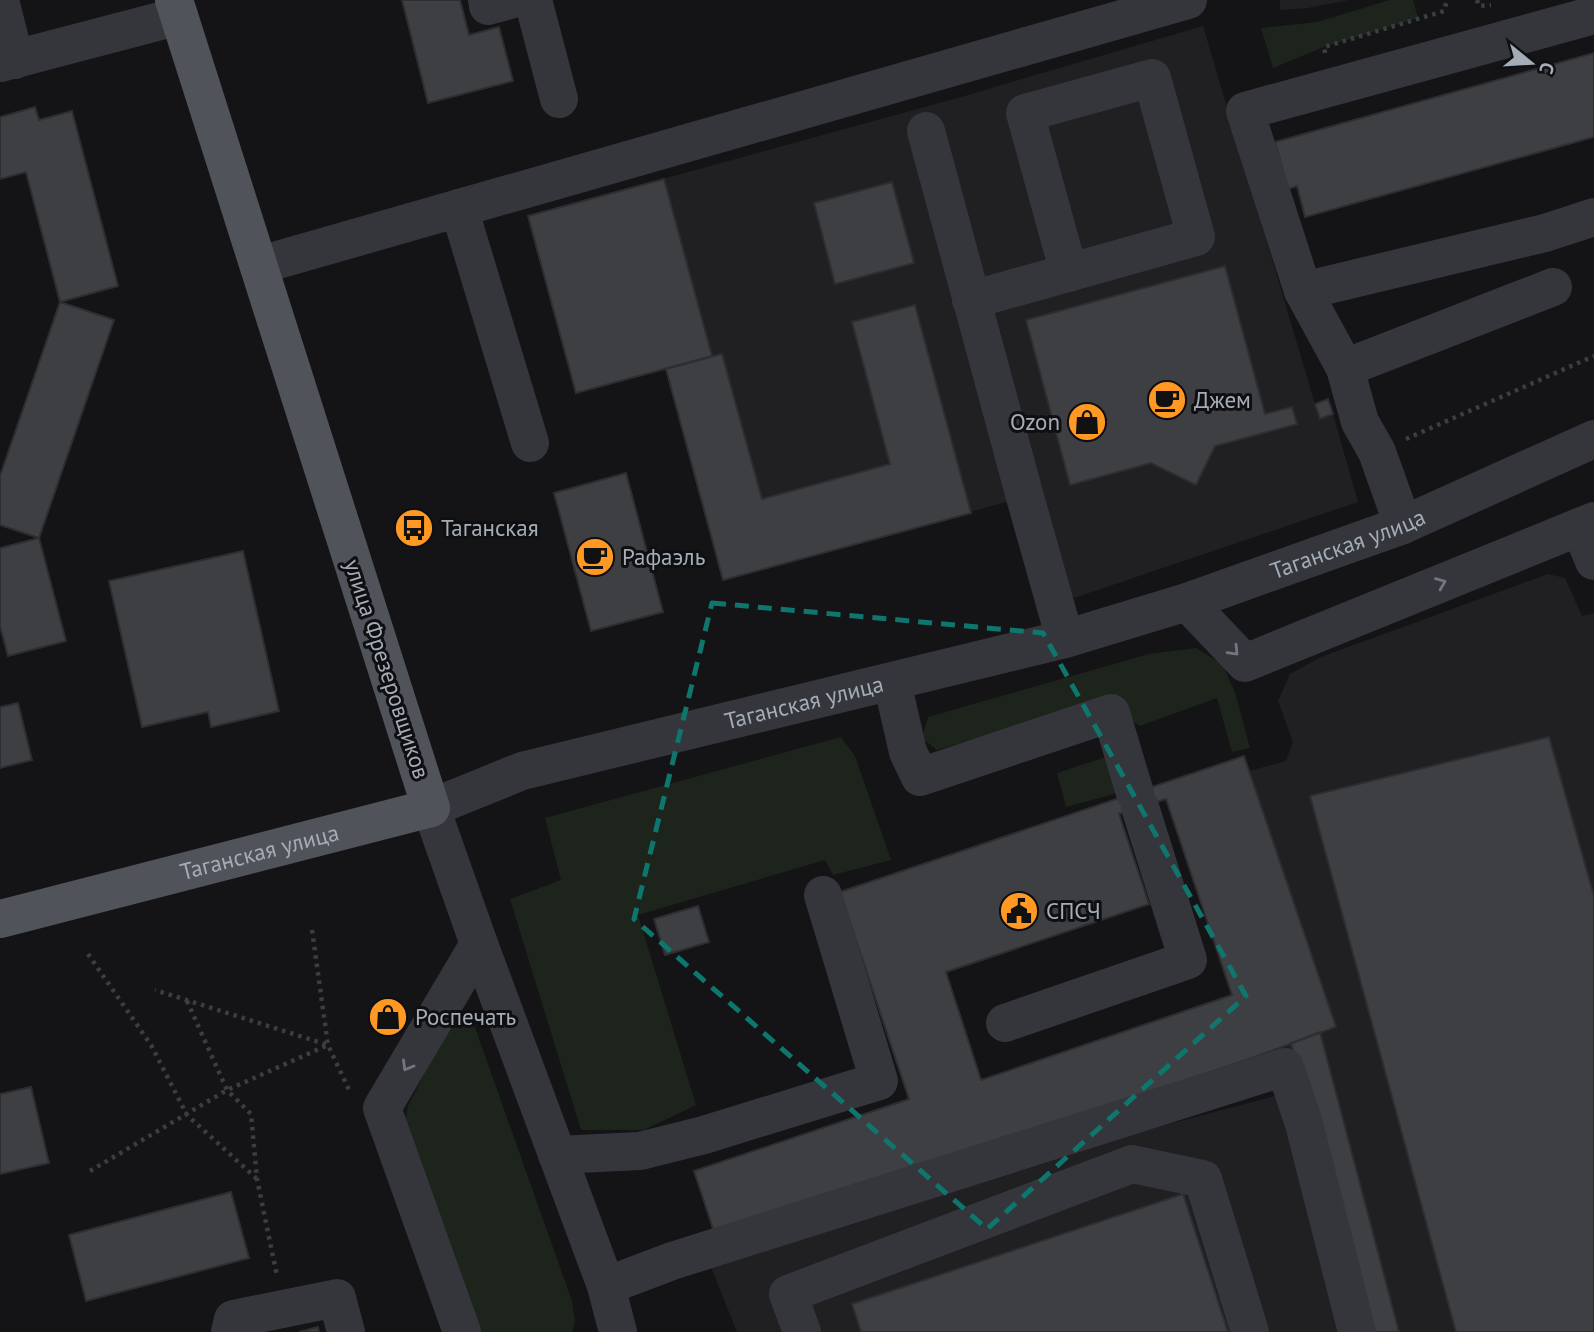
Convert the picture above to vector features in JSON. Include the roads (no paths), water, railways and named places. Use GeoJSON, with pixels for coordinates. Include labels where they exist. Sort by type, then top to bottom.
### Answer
{"type":"FeatureCollection","features":[{"type":"Feature","properties":{"kind":"main road","name":"улица Фрезеровщиков"},"geometry":{"type":"LineString","coordinates":[[177,8],[431,808]]}},
{"type":"Feature","properties":{"kind":"main road","name":"Таганская улица"},"geometry":{"type":"LineString","coordinates":[[0,919],[431,808]]}},
{"type":"Feature","properties":{"kind":"street"},"geometry":{"type":"LineString","coordinates":[[0,0],[7,62],[177,8]]}},
{"type":"Feature","properties":{"kind":"street"},"geometry":{"type":"LineString","coordinates":[[487,0],[488,6],[510,0]]}},
{"type":"Feature","properties":{"kind":"street"},"geometry":{"type":"LineString","coordinates":[[533,0],[559,99]]}},
{"type":"Feature","properties":{"kind":"street"},"geometry":{"type":"LineString","coordinates":[[260,265],[1188,0]]}},
{"type":"Feature","properties":{"kind":"street"},"geometry":{"type":"LineString","coordinates":[[1403,526],[1377,452],[1360,422],[1345,368],[1303,291],[1245,111],[1594,15]]}},
{"type":"Feature","properties":{"kind":"street"},"geometry":{"type":"LineString","coordinates":[[971,300],[1069,273],[1196,237],[1152,78],[1026,113],[1069,273]]}},
{"type":"Feature","properties":{"kind":"street"},"geometry":{"type":"LineString","coordinates":[[926,131],[1066,639]]}},
{"type":"Feature","properties":{"kind":"street"},"geometry":{"type":"LineString","coordinates":[[460,208],[530,443]]}},
{"type":"Feature","properties":{"kind":"street"},"geometry":{"type":"LineString","coordinates":[[1303,291],[1545,233],[1594,217]]}},
{"type":"Feature","properties":{"kind":"street"},"geometry":{"type":"LineString","coordinates":[[1345,368],[1553,287]]}},
{"type":"Feature","properties":{"kind":"street","name":"Таганская улица"},"geometry":{"type":"LineString","coordinates":[[431,808],[522,771],[1066,639],[1187,602],[1403,526],[1594,439]]}},
{"type":"Feature","properties":{"kind":"street"},"geometry":{"type":"LineString","coordinates":[[1187,602],[1245,663],[1589,536]]}},
{"type":"Feature","properties":{"kind":"street"},"geometry":{"type":"LineString","coordinates":[[892,682],[908,752],[920,777],[1111,713],[1188,960],[1005,1023]]}},
{"type":"Feature","properties":{"kind":"street","name":"улица Фрезеровщиков"},"geometry":{"type":"LineString","coordinates":[[431,808],[606,1286],[618,1332]]}},
{"type":"Feature","properties":{"kind":"street"},"geometry":{"type":"LineString","coordinates":[[557,1155],[640,1151],[704,1135],[879,1082],[823,895]]}},
{"type":"Feature","properties":{"kind":"street"},"geometry":{"type":"LineString","coordinates":[[462,1332],[382,1108],[479,944]]}},
{"type":"Feature","properties":{"kind":"street"},"geometry":{"type":"LineString","coordinates":[[606,1286],[684,1257],[1285,1067],[1304,1124],[1356,1332]]}},
{"type":"Feature","properties":{"kind":"street"},"geometry":{"type":"LineString","coordinates":[[802,1332],[788,1294],[1132,1164],[1203,1179],[1250,1332]]}},
{"type":"Feature","properties":{"kind":"street"},"geometry":{"type":"LineString","coordinates":[[230,1332],[233,1319],[337,1298],[346,1332]]}},
{"type":"Feature","properties":{"kind":"place","name":"Джем"},"geometry":{"type":"Point","coordinates":[1167,400]}},
{"type":"Feature","properties":{"kind":"place","name":"Ozon"},"geometry":{"type":"Point","coordinates":[1087,422]}},
{"type":"Feature","properties":{"kind":"place","name":"Таганская"},"geometry":{"type":"Point","coordinates":[414,528]}},
{"type":"Feature","properties":{"kind":"place","name":"Рафаэль"},"geometry":{"type":"Point","coordinates":[595,557]}},
{"type":"Feature","properties":{"kind":"place","name":"СПСЧ"},"geometry":{"type":"Point","coordinates":[1019,911]}},
{"type":"Feature","properties":{"kind":"place","name":"Роспечать"},"geometry":{"type":"Point","coordinates":[388,1017]}}]}
